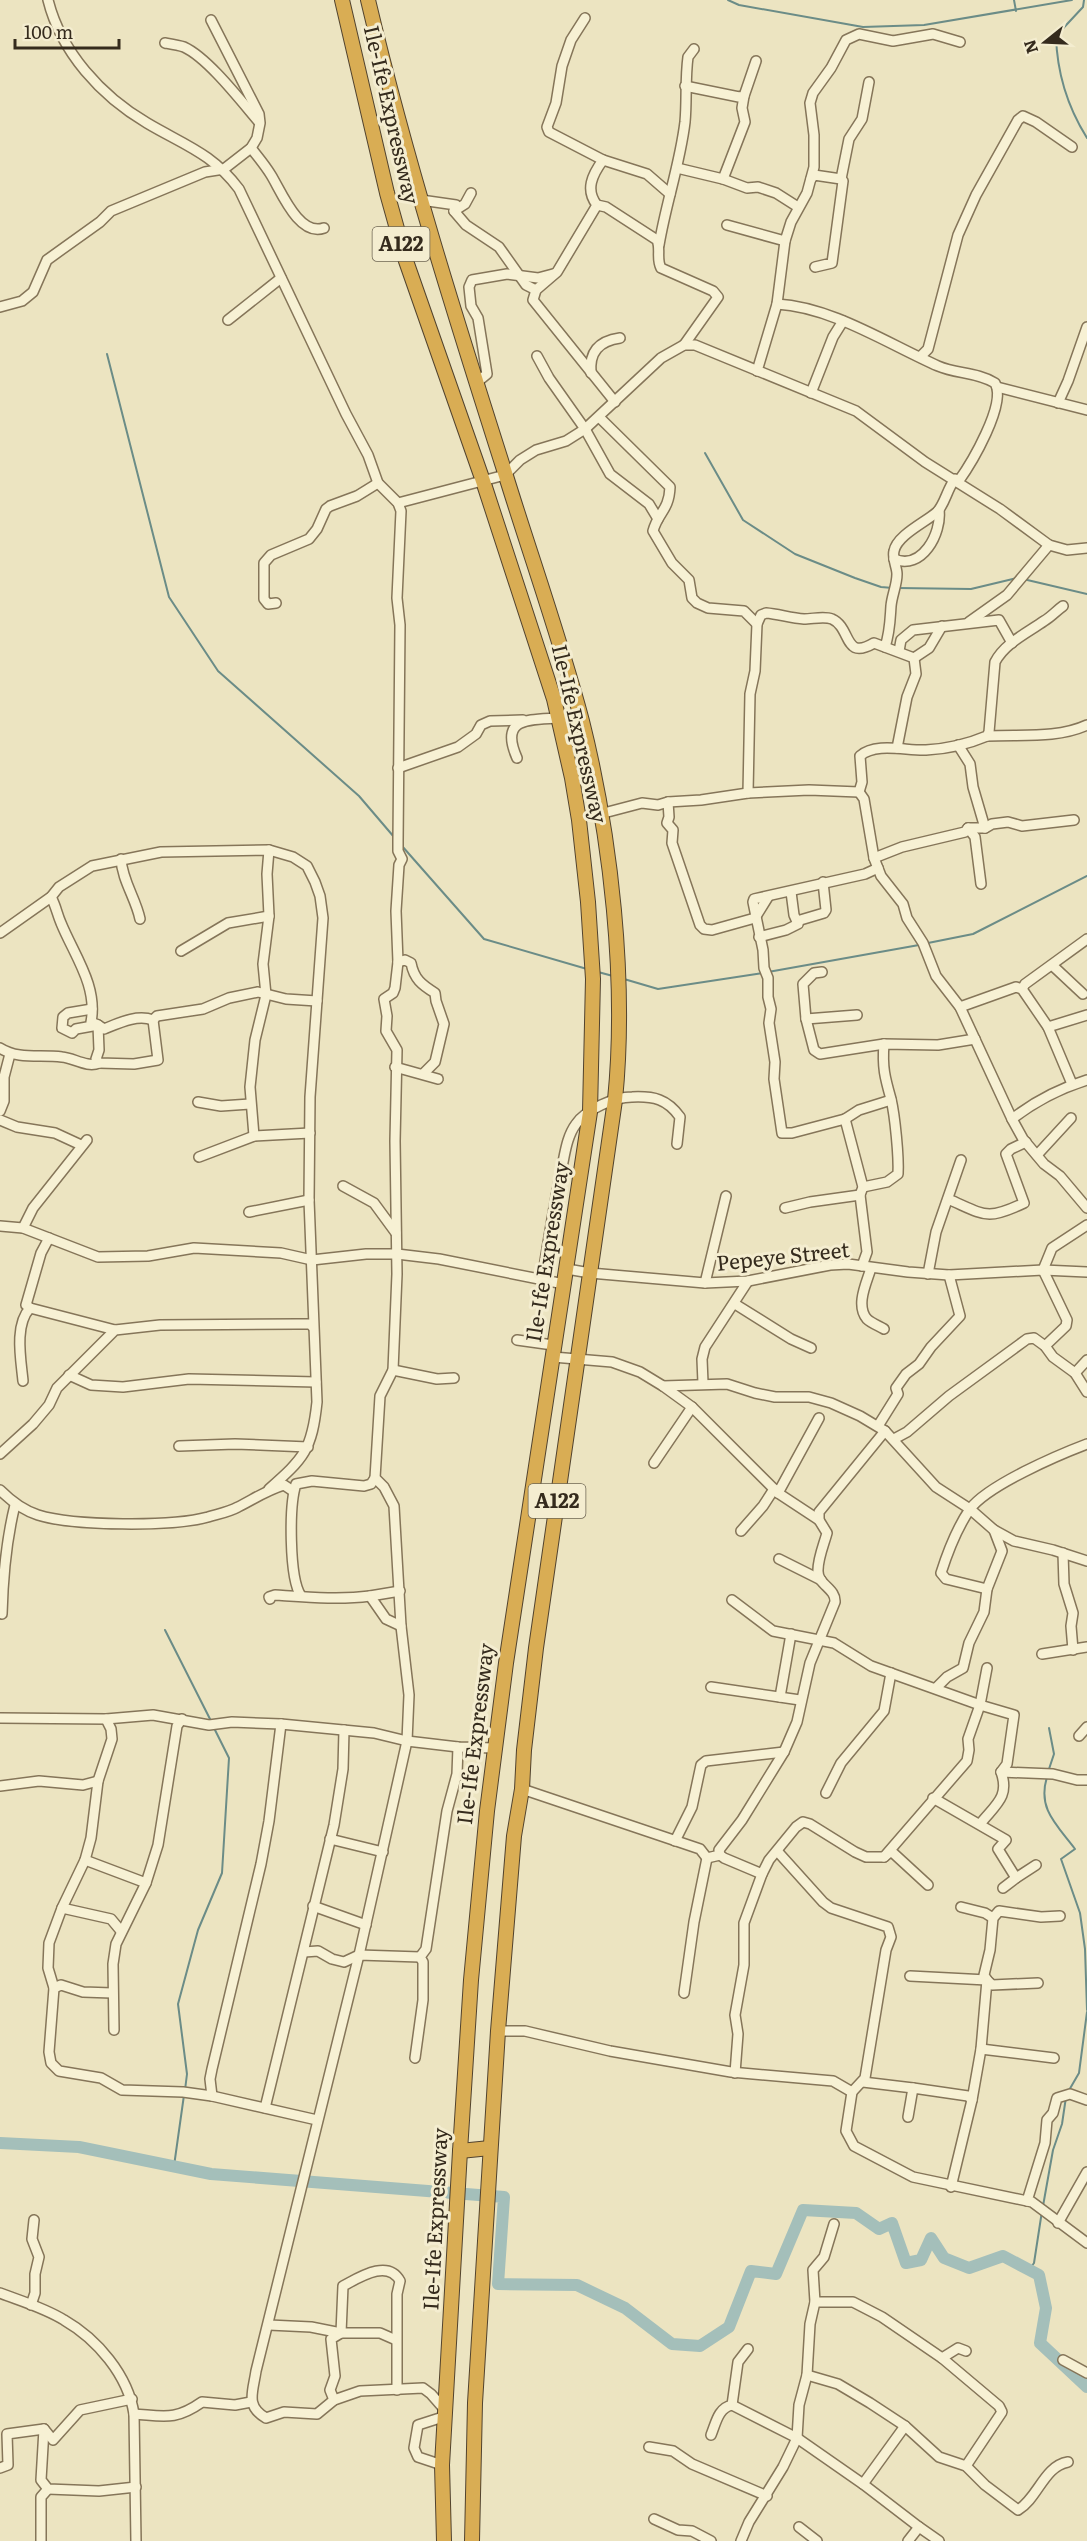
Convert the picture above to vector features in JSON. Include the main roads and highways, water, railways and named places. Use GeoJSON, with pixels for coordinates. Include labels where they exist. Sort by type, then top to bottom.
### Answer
{"type":"FeatureCollection","features":[{"type":"Feature","properties":{"kind":"highway","name":"Ile-Ife Expressway"},"geometry":{"type":"LineString","coordinates":[[342,0],[394,222],[539,650],[559,721],[574,789],[588,902],[593,979],[590,1112],[494,1748],[471,1980],[442,2465],[444,2541]]}},
{"type":"Feature","properties":{"kind":"highway","name":"Ile-Ife Expressway"},"geometry":{"type":"LineString","coordinates":[[369,0],[384,68],[460,334],[581,718],[600,814],[610,883],[615,945],[618,1035],[615,1100],[536,1648],[522,1788],[514,1836],[498,2031],[474,2403],[472,2541]]}},
{"type":"Feature","properties":{"kind":"highway"},"geometry":{"type":"LineString","coordinates":[[436,344],[460,334]]}},
{"type":"Feature","properties":{"kind":"highway"},"geometry":{"type":"LineString","coordinates":[[559,721],[581,718]]}},
{"type":"Feature","properties":{"kind":"highway"},"geometry":{"type":"LineString","coordinates":[[538,1450],[563,1454]]}},
{"type":"Feature","properties":{"kind":"highway"},"geometry":{"type":"LineString","coordinates":[[460,2151],[490,2148]]}},
{"type":"Feature","properties":{"kind":"waterway"},"geometry":{"type":"LineString","coordinates":[[728,0],[739,5],[863,27],[924,25],[1072,0]]}},
{"type":"Feature","properties":{"kind":"waterway"},"geometry":{"type":"LineString","coordinates":[[1014,0],[1016,11]]}},
{"type":"Feature","properties":{"kind":"waterway"},"geometry":{"type":"LineString","coordinates":[[1084,0],[1083,7],[1056,36],[1058,63],[1064,89],[1087,138]]}},
{"type":"Feature","properties":{"kind":"waterway"},"geometry":{"type":"LineString","coordinates":[[107,354],[169,597],[218,671],[359,796],[394,837]]}},
{"type":"Feature","properties":{"kind":"waterway"},"geometry":{"type":"LineString","coordinates":[[705,453],[743,520],[795,554],[855,578],[881,587],[893,588]]}},
{"type":"Feature","properties":{"kind":"waterway"},"geometry":{"type":"LineString","coordinates":[[898,588],[971,589],[1017,578]]}},
{"type":"Feature","properties":{"kind":"waterway"},"geometry":{"type":"LineString","coordinates":[[1023,579],[1087,594]]}},
{"type":"Feature","properties":{"kind":"waterway"},"geometry":{"type":"LineString","coordinates":[[402,846],[484,939],[587,969]]}},
{"type":"Feature","properties":{"kind":"waterway"},"geometry":{"type":"LineString","coordinates":[[928,943],[973,934],[1087,876]]}},
{"type":"Feature","properties":{"kind":"waterway"},"geometry":{"type":"LineString","coordinates":[[768,972],[919,945]]}},
{"type":"Feature","properties":{"kind":"waterway"},"geometry":{"type":"LineString","coordinates":[[598,972],[613,976]]}},
{"type":"Feature","properties":{"kind":"waterway"},"geometry":{"type":"LineString","coordinates":[[624,979],[658,989],[763,973]]}},
{"type":"Feature","properties":{"kind":"waterway"},"geometry":{"type":"LineString","coordinates":[[165,1630],[211,1721]]}},
{"type":"Feature","properties":{"kind":"waterway"},"geometry":{"type":"LineString","coordinates":[[185,2090],[187,2074],[178,2004],[198,1930],[222,1873],[229,1758],[213,1726]]}},
{"type":"Feature","properties":{"kind":"waterway"},"geometry":{"type":"LineString","coordinates":[[1048,1772],[1054,1754],[1049,1728]]}},
{"type":"Feature","properties":{"kind":"waterway"},"geometry":{"type":"LineString","coordinates":[[1047,1777],[1045,1798],[1050,1816],[1075,1849],[1061,1859],[1080,1913],[1085,1949],[1087,2010]]}},
{"type":"Feature","properties":{"kind":"waterway"},"geometry":{"type":"LineString","coordinates":[[1068,2092],[1079,2073],[1087,2012]]}},
{"type":"Feature","properties":{"kind":"waterway"},"geometry":{"type":"LineString","coordinates":[[174,2166],[184,2095]]}},
{"type":"Feature","properties":{"kind":"waterway"},"geometry":{"type":"LineString","coordinates":[[1043,2206],[1066,2097]]}},
{"type":"Feature","properties":{"kind":"waterway"},"geometry":{"type":"LineString","coordinates":[[0,2143],[79,2147],[211,2174],[504,2197],[498,2284],[577,2285],[625,2308],[672,2344],[700,2346],[729,2327],[751,2271],[776,2274],[803,2210],[856,2213],[879,2229],[892,2223],[906,2263],[921,2260],[931,2238],[944,2258],[969,2268],[1003,2256],[1039,2275],[1046,2308],[1040,2343],[1087,2387]]}},
{"type":"Feature","properties":{"kind":"waterway"},"geometry":{"type":"LineString","coordinates":[[1029,2270],[1034,2263],[1042,2211]]}}]}
